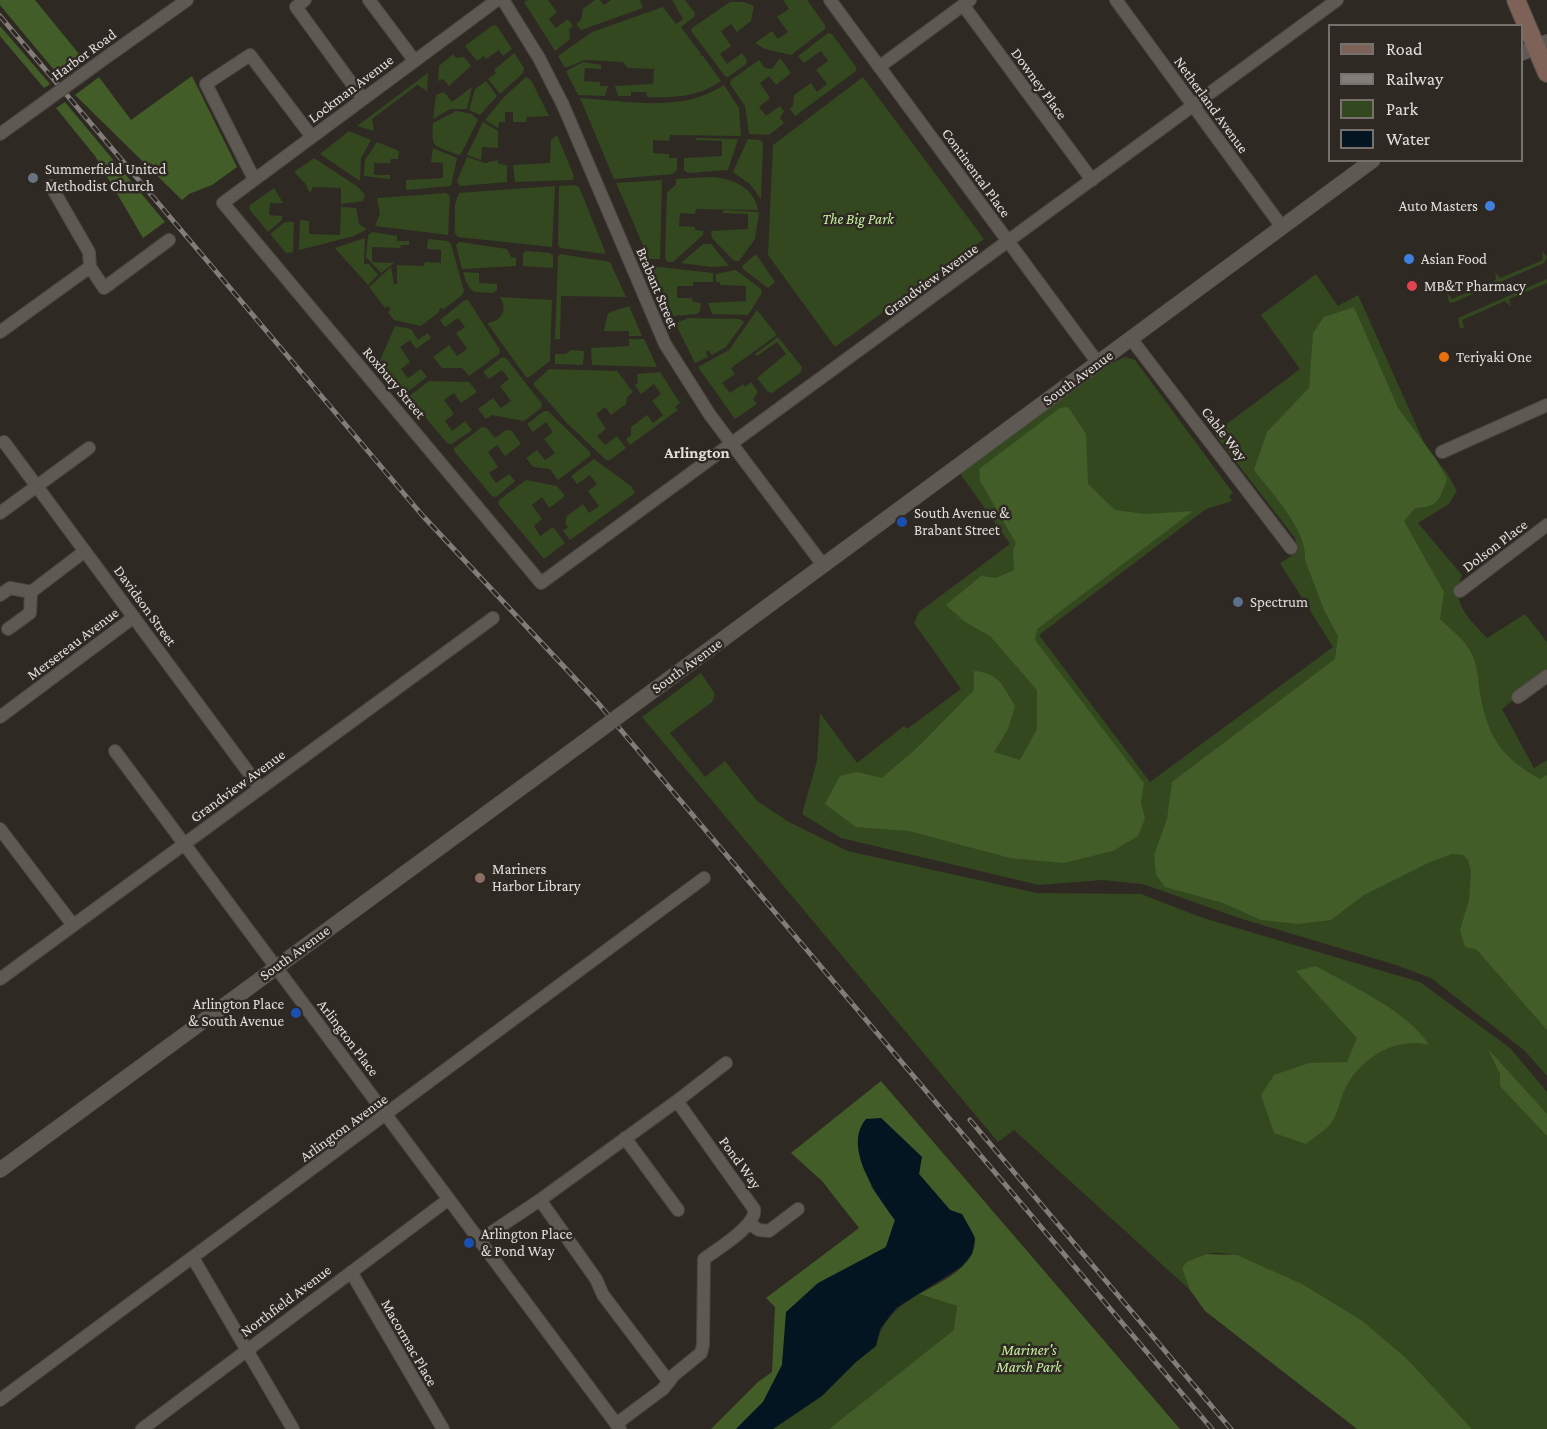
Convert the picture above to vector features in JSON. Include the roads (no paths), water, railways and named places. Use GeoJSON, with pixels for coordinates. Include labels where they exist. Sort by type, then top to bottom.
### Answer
{"type":"FeatureCollection","features":[{"type":"Feature","properties":{"kind":"main road"},"geometry":{"type":"LineString","coordinates":[[1516,0],[1547,73]]}},
{"type":"Feature","properties":{"kind":"street"},"geometry":{"type":"LineString","coordinates":[[305,0],[296,7],[363,99]]}},
{"type":"Feature","properties":{"kind":"street"},"geometry":{"type":"LineString","coordinates":[[369,0],[414,60]]}},
{"type":"Feature","properties":{"kind":"street","name":"Lockman Avenue"},"geometry":{"type":"LineString","coordinates":[[223,203],[497,0]]}},
{"type":"Feature","properties":{"kind":"street","name":"Brabant Street"},"geometry":{"type":"LineString","coordinates":[[503,0],[539,58],[563,105],[665,344],[690,386],[823,565]]}},
{"type":"Feature","properties":{"kind":"street","name":"Continental Place"},"geometry":{"type":"LineString","coordinates":[[830,0],[1098,363]]}},
{"type":"Feature","properties":{"kind":"street","name":"Netherland Avenue"},"geometry":{"type":"LineString","coordinates":[[1116,0],[1282,227]]}},
{"type":"Feature","properties":{"kind":"street","name":"Grandview Avenue"},"geometry":{"type":"LineString","coordinates":[[542,583],[1337,0]]}},
{"type":"Feature","properties":{"kind":"street","name":"Harbor Road"},"geometry":{"type":"LineString","coordinates":[[0,135],[183,1]]}},
{"type":"Feature","properties":{"kind":"street"},"geometry":{"type":"LineString","coordinates":[[879,67],[966,3]]}},
{"type":"Feature","properties":{"kind":"street","name":"Downey Place"},"geometry":{"type":"LineString","coordinates":[[966,3],[1092,180]]}},
{"type":"Feature","properties":{"kind":"street"},"geometry":{"type":"LineString","coordinates":[[254,179],[206,84],[250,55],[312,137]]}},
{"type":"Feature","properties":{"kind":"street","name":"South Avenue"},"geometry":{"type":"LineString","coordinates":[[0,1170],[1370,162]]}},
{"type":"Feature","properties":{"kind":"street"},"geometry":{"type":"LineString","coordinates":[[51,186],[89,252],[90,267],[104,288],[169,240]]}},
{"type":"Feature","properties":{"kind":"street","name":"Roxbury Street"},"geometry":{"type":"LineString","coordinates":[[223,203],[542,583]]}},
{"type":"Feature","properties":{"kind":"street"},"geometry":{"type":"LineString","coordinates":[[0,332],[90,267]]}},
{"type":"Feature","properties":{"kind":"street","name":"Cable Way"},"geometry":{"type":"LineString","coordinates":[[1132,339],[1291,548]]}},
{"type":"Feature","properties":{"kind":"street"},"geometry":{"type":"LineString","coordinates":[[1442,452],[1547,405]]}},
{"type":"Feature","properties":{"kind":"street","name":"Davidson Street"},"geometry":{"type":"LineString","coordinates":[[4,442],[260,788]]}},
{"type":"Feature","properties":{"kind":"street"},"geometry":{"type":"LineString","coordinates":[[0,513],[89,448]]}},
{"type":"Feature","properties":{"kind":"street","name":"Dolson Place"},"geometry":{"type":"LineString","coordinates":[[1460,591],[1547,525]]}},
{"type":"Feature","properties":{"kind":"street"},"geometry":{"type":"LineString","coordinates":[[0,595],[10,588],[31,592],[86,551]]}},
{"type":"Feature","properties":{"kind":"street"},"geometry":{"type":"LineString","coordinates":[[8,629],[30,613],[31,592]]}},
{"type":"Feature","properties":{"kind":"street","name":"Mersereau Avenue"},"geometry":{"type":"LineString","coordinates":[[0,717],[134,617]]}},
{"type":"Feature","properties":{"kind":"street","name":"Grandview Avenue"},"geometry":{"type":"LineString","coordinates":[[0,979],[493,618]]}},
{"type":"Feature","properties":{"kind":"street"},"geometry":{"type":"LineString","coordinates":[[1518,697],[1547,676]]}},
{"type":"Feature","properties":{"kind":"street","name":"Arlington Place"},"geometry":{"type":"LineString","coordinates":[[115,752],[618,1426]]}},
{"type":"Feature","properties":{"kind":"street"},"geometry":{"type":"LineString","coordinates":[[0,828],[74,925]]}},
{"type":"Feature","properties":{"kind":"street","name":"Arlington Avenue"},"geometry":{"type":"LineString","coordinates":[[0,1400],[704,878]]}},
{"type":"Feature","properties":{"kind":"street"},"geometry":{"type":"LineString","coordinates":[[480,1240],[540,1200],[726,1063]]}},
{"type":"Feature","properties":{"kind":"street","name":"Pond Way"},"geometry":{"type":"LineString","coordinates":[[676,1101],[754,1209],[755,1215],[750,1224]]}},
{"type":"Feature","properties":{"kind":"street"},"geometry":{"type":"LineString","coordinates":[[625,1138],[678,1210]]}},
{"type":"Feature","properties":{"kind":"street","name":"Northfield Avenue"},"geometry":{"type":"LineString","coordinates":[[142,1429],[449,1199]]}},
{"type":"Feature","properties":{"kind":"street"},"geometry":{"type":"LineString","coordinates":[[540,1200],[596,1279],[603,1295],[669,1382]]}},
{"type":"Feature","properties":{"kind":"street"},"geometry":{"type":"LineString","coordinates":[[618,1426],[663,1389],[701,1353],[704,1259],[750,1224],[759,1230],[769,1231],[798,1209]]}},
{"type":"Feature","properties":{"kind":"street"},"geometry":{"type":"LineString","coordinates":[[193,1258],[293,1429]]}},
{"type":"Feature","properties":{"kind":"street","name":"Macormac Place"},"geometry":{"type":"LineString","coordinates":[[351,1272],[443,1429]]}},
{"type":"Feature","properties":{"kind":"water"},"geometry":{"type":"Polygon","coordinates":[[[881,1118],[922,1157],[919,1174],[950,1210],[962,1214],[975,1238],[972,1254],[961,1267],[896,1308],[880,1329],[876,1346],[856,1362],[822,1396],[773,1429],[736,1429],[763,1402],[782,1365],[786,1312],[818,1283],[886,1247],[895,1220],[865,1171],[858,1143],[860,1130],[866,1119],[881,1118]]]}},
{"type":"Feature","properties":{"kind":"railway"},"geometry":{"type":"LineString","coordinates":[[0,16],[422,515],[598,703],[1212,1429]]}},
{"type":"Feature","properties":{"kind":"railway"},"geometry":{"type":"LineString","coordinates":[[970,1120],[1231,1429]]}},
{"type":"Feature","properties":{"kind":"place","name":"Summerfield United Methodist Church"},"geometry":{"type":"Point","coordinates":[33,178]}},
{"type":"Feature","properties":{"kind":"place","name":"Auto Masters"},"geometry":{"type":"Point","coordinates":[1490,206]}},
{"type":"Feature","properties":{"kind":"place","name":"Asian Food"},"geometry":{"type":"Point","coordinates":[1409,259]}},
{"type":"Feature","properties":{"kind":"place","name":"MB&T Pharmacy"},"geometry":{"type":"Point","coordinates":[1412,286]}},
{"type":"Feature","properties":{"kind":"place","name":"Teriyaki One"},"geometry":{"type":"Point","coordinates":[1444,357]}},
{"type":"Feature","properties":{"kind":"place","name":"South Avenue & Brabant Street"},"geometry":{"type":"Point","coordinates":[902,522]}},
{"type":"Feature","properties":{"kind":"place","name":"Spectrum"},"geometry":{"type":"Point","coordinates":[1238,602]}},
{"type":"Feature","properties":{"kind":"place","name":"Mariners Harbor Library"},"geometry":{"type":"Point","coordinates":[480,878]}},
{"type":"Feature","properties":{"kind":"place","name":"Arlington Place & South Avenue"},"geometry":{"type":"Point","coordinates":[296,1013]}},
{"type":"Feature","properties":{"kind":"place","name":"Arlington Place & Pond Way"},"geometry":{"type":"Point","coordinates":[469,1243]}},
{"type":"Feature","properties":{"kind":"district","name":"Arlington"},"geometry":{"type":"Point","coordinates":[697,453]}},
{"type":"Feature","properties":{"kind":"park label","name":"The Big Park"},"geometry":{"type":"Point","coordinates":[858,219]}},
{"type":"Feature","properties":{"kind":"park label","name":"Mariner's Marsh Park"},"geometry":{"type":"Point","coordinates":[1029,1358]}}]}
